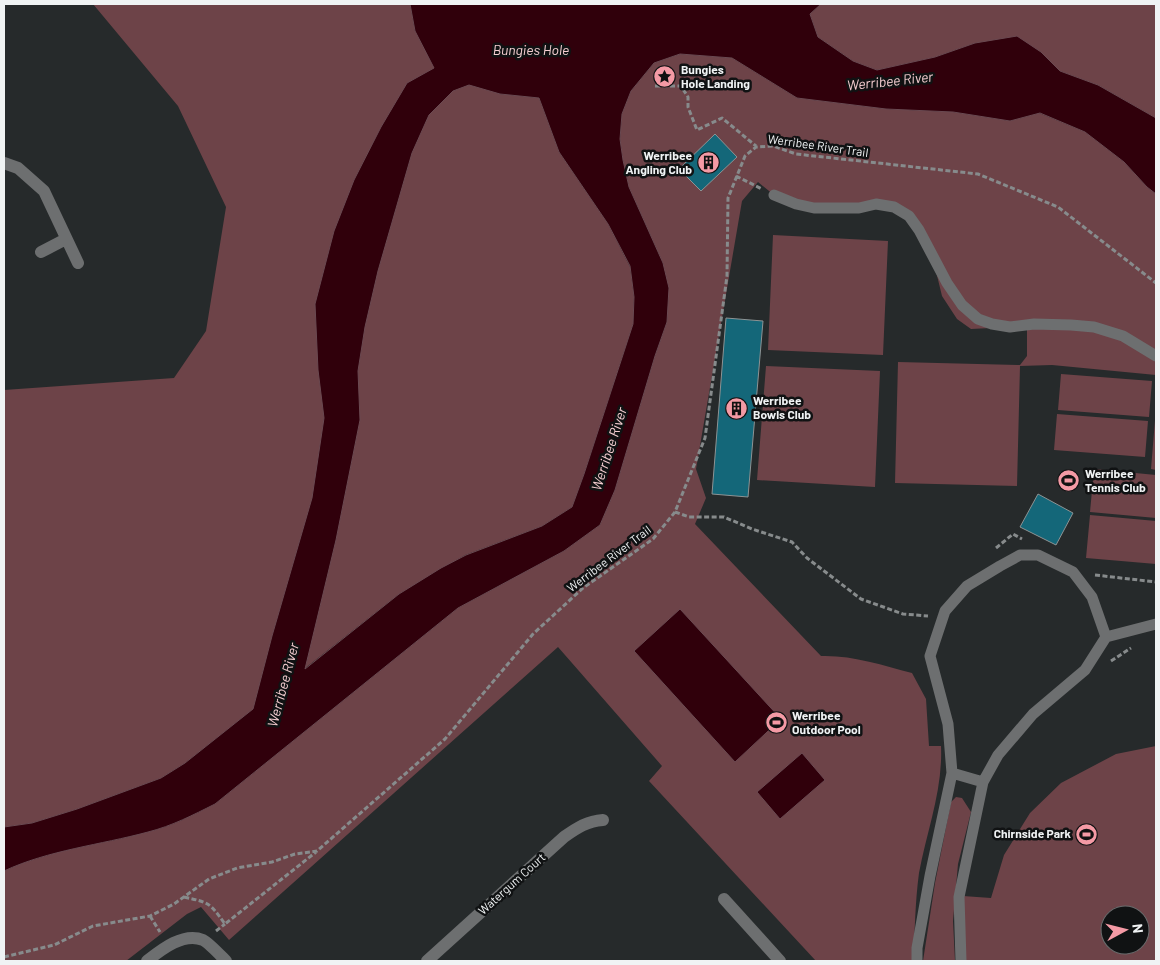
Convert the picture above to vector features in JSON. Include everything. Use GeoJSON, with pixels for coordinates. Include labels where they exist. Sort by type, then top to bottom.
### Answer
{"type":"FeatureCollection","features":[{"type":"Feature","properties":{"kind":"street"},"geometry":{"type":"LineString","coordinates":[[4,163],[18,168],[44,191],[78,263]]}},
{"type":"Feature","properties":{"kind":"street"},"geometry":{"type":"LineString","coordinates":[[41,252],[66,239]]}},
{"type":"Feature","properties":{"kind":"street","name":"Watergum Court"},"geometry":{"type":"LineString","coordinates":[[428,961],[564,837],[579,826],[603,820]]}},
{"type":"Feature","properties":{"kind":"street"},"geometry":{"type":"LineString","coordinates":[[724,899],[780,961]]}},
{"type":"Feature","properties":{"kind":"street"},"geometry":{"type":"LineString","coordinates":[[147,961],[168,945],[185,939],[203,940],[226,961]]}},
{"type":"Feature","properties":{"kind":"lane"},"geometry":{"type":"LineString","coordinates":[[774,195],[796,204],[814,208],[859,208],[876,204],[894,207],[909,216],[919,230],[947,283],[962,306],[978,319],[1010,327],[1034,324],[1094,327],[1123,336],[1156,356]]}},
{"type":"Feature","properties":{"kind":"lane"},"geometry":{"type":"LineString","coordinates":[[917,961],[930,876],[952,773],[948,724],[930,656],[945,611],[967,586],[1020,555],[1038,555],[1073,572],[1092,597],[1106,637]]}},
{"type":"Feature","properties":{"kind":"lane"},"geometry":{"type":"LineString","coordinates":[[961,961],[959,897],[983,782],[998,755],[1033,714],[1085,670],[1106,637],[1156,624]]}},
{"type":"Feature","properties":{"kind":"lane"},"geometry":{"type":"LineString","coordinates":[[952,773],[983,782]]}},
{"type":"Feature","properties":{"kind":"path"},"geometry":{"type":"LineString","coordinates":[[655,86],[681,86],[688,97],[688,107],[697,130],[722,118],[756,146]]}},
{"type":"Feature","properties":{"kind":"path","name":"Werribee River Trail"},"geometry":{"type":"LineString","coordinates":[[184,897],[205,902],[212,906],[225,924],[317,851],[445,739],[533,634],[583,588],[653,539],[674,512],[705,438],[727,276],[728,198],[745,156],[756,146],[773,146],[796,154],[978,174],[1058,207],[1156,283]]}},
{"type":"Feature","properties":{"kind":"path"},"geometry":{"type":"LineString","coordinates":[[736,176],[774,195]]}},
{"type":"Feature","properties":{"kind":"path"},"geometry":{"type":"LineString","coordinates":[[674,512],[689,517],[724,517],[752,529],[792,542],[807,558],[862,599],[902,614],[932,617]]}},
{"type":"Feature","properties":{"kind":"path"},"geometry":{"type":"LineString","coordinates":[[1110,662],[1139,644]]}},
{"type":"Feature","properties":{"kind":"path"},"geometry":{"type":"LineString","coordinates":[[4,957],[54,945],[93,926],[150,916],[184,897],[208,879],[237,868],[272,862],[295,854],[317,851]]}},
{"type":"Feature","properties":{"kind":"shaded area"},"geometry":{"type":"Polygon","coordinates":[[[93,4],[410,4],[415,31],[500,94],[539,98],[559,152],[608,224],[630,267],[634,297],[633,324],[572,507],[542,526],[465,555],[399,594],[185,763],[161,778],[77,809],[32,823],[4,827],[4,390],[174,378],[206,331],[226,207],[178,106],[93,4]]]}},
{"type":"Feature","properties":{"kind":"shaded area"},"geometry":{"type":"Polygon","coordinates":[[[821,4],[1156,4],[1156,118],[1098,85],[1060,71],[1041,52],[975,43],[935,57],[877,70],[853,61],[818,37],[810,14],[821,4]]]}},
{"type":"Feature","properties":{"kind":"shaded area"},"geometry":{"type":"Polygon","coordinates":[[[680,54],[732,58],[797,98],[886,109],[953,112],[1010,121],[1039,113],[1085,132],[1124,162],[1156,194],[1156,375],[1052,365],[1020,366],[1017,486],[895,483],[898,362],[1020,365],[1027,356],[1027,330],[1010,327],[971,329],[957,319],[942,296],[932,255],[909,216],[876,204],[814,208],[774,195],[758,182],[742,201],[696,469],[706,498],[695,524],[821,656],[856,659],[912,673],[926,699],[929,746],[941,746],[941,762],[937,794],[919,873],[913,961],[816,961],[649,781],[662,766],[558,647],[229,940],[201,907],[187,914],[126,961],[4,961],[4,871],[57,853],[157,830],[215,804],[458,608],[564,551],[600,525],[615,490],[667,322],[663,263],[629,187],[623,160],[620,139],[622,114],[631,91],[654,63],[680,54]]]}},
{"type":"Feature","properties":{"kind":"shaded area"},"geometry":{"type":"Polygon","coordinates":[[[773,235],[888,241],[883,355],[768,350],[773,235]]]}},
{"type":"Feature","properties":{"kind":"shaded area"},"geometry":{"type":"Polygon","coordinates":[[[766,366],[880,371],[875,487],[757,480],[766,366]]]}},
{"type":"Feature","properties":{"kind":"shaded area"},"geometry":{"type":"Polygon","coordinates":[[[1061,374],[1152,381],[1149,417],[1058,410],[1061,374]]]}},
{"type":"Feature","properties":{"kind":"shaded area"},"geometry":{"type":"Polygon","coordinates":[[[1156,408],[1156,470],[1151,469],[1156,408]]]}},
{"type":"Feature","properties":{"kind":"shaded area"},"geometry":{"type":"Polygon","coordinates":[[[1057,414],[1148,421],[1145,457],[1054,450],[1057,414]]]}},
{"type":"Feature","properties":{"kind":"shaded area"},"geometry":{"type":"Polygon","coordinates":[[[1094,469],[1156,475],[1156,518],[1090,512],[1094,469]]]}},
{"type":"Feature","properties":{"kind":"shaded area"},"geometry":{"type":"Polygon","coordinates":[[[1090,515],[1156,521],[1156,564],[1086,558],[1090,515]]]}},
{"type":"Feature","properties":{"kind":"shaded area","name":"Chirnside Park"},"geometry":{"type":"Polygon","coordinates":[[[1156,746],[1156,961],[964,961],[963,896],[991,898],[1004,855],[1030,813],[1061,783],[1116,754],[1156,746]]]}},
{"type":"Feature","properties":{"kind":"shaded area"},"geometry":{"type":"Polygon","coordinates":[[[956,797],[962,798],[971,812],[958,864],[953,921],[955,961],[923,961],[935,883],[951,802],[956,797]]]}},
{"type":"Feature","properties":{"kind":"water"},"geometry":{"type":"Polygon","coordinates":[[[410,4],[821,4],[810,14],[818,37],[853,61],[877,70],[935,57],[975,43],[1017,36],[1041,52],[1060,71],[1098,85],[1156,118],[1156,194],[1124,162],[1085,132],[1040,113],[1010,121],[953,112],[886,109],[797,98],[732,58],[680,54],[654,63],[631,91],[622,114],[620,139],[629,187],[663,263],[669,288],[667,322],[615,490],[600,525],[564,551],[458,608],[215,804],[157,830],[57,853],[4,871],[4,827],[32,823],[77,809],[161,778],[185,763],[253,709],[312,498],[324,418],[318,370],[315,304],[334,231],[354,180],[381,127],[407,83],[434,68],[415,31],[410,4]],[[469,85],[453,91],[429,115],[412,153],[378,271],[365,327],[358,371],[360,420],[336,540],[305,669],[399,594],[441,568],[466,555],[542,526],[572,507],[584,474],[633,324],[634,297],[630,266],[608,224],[559,152],[539,98],[500,94],[469,85]]]}},
{"type":"Feature","properties":{"kind":"water"},"geometry":{"type":"Polygon","coordinates":[[[680,609],[781,719],[735,762],[634,651],[680,609]]]}},
{"type":"Feature","properties":{"kind":"water"},"geometry":{"type":"Polygon","coordinates":[[[802,753],[825,780],[780,819],[757,792],[802,753]]]}},
{"type":"Feature","properties":{"kind":"building","name":"Werribee Angling Club"},"geometry":{"type":"Polygon","coordinates":[[[715,134],[737,157],[701,191],[679,169],[715,134]]]}},
{"type":"Feature","properties":{"kind":"building","name":"Werribee Bowls Club"},"geometry":{"type":"Polygon","coordinates":[[[726,318],[763,321],[748,497],[712,494],[726,318]]]}},
{"type":"Feature","properties":{"kind":"building","name":"Werribee Tennis Club"},"geometry":{"type":"Polygon","coordinates":[[[1038,494],[1073,513],[1056,545],[1020,527],[1038,494]]]}},
{"type":"Feature","properties":{"kind":"place","name":"Bungies Hole Landing"},"geometry":{"type":"Point","coordinates":[665,77]}},
{"type":"Feature","properties":{"kind":"place","name":"Werribee Angling Club"},"geometry":{"type":"Point","coordinates":[708,163]}},
{"type":"Feature","properties":{"kind":"place","name":"Werribee Bowls Club"},"geometry":{"type":"Point","coordinates":[737,408]}},
{"type":"Feature","properties":{"kind":"place","name":"Werribee Tennis Club"},"geometry":{"type":"Point","coordinates":[1069,481]}},
{"type":"Feature","properties":{"kind":"place","name":"Werribee Outdoor Pool"},"geometry":{"type":"Point","coordinates":[776,723]}},
{"type":"Feature","properties":{"kind":"place","name":"Chirnside Park"},"geometry":{"type":"Point","coordinates":[1087,834]}},
{"type":"Feature","properties":{"kind":"water label","name":"Bungies Hole"},"geometry":{"type":"Point","coordinates":[531,50]}},
{"type":"Feature","properties":{"kind":"water label","name":"Werribee River"},"geometry":{"type":"Point","coordinates":[890,81]}},
{"type":"Feature","properties":{"kind":"water label","name":"Werribee River"},"geometry":{"type":"Point","coordinates":[609,449]}},
{"type":"Feature","properties":{"kind":"water label","name":"Werribee River"},"geometry":{"type":"Point","coordinates":[283,685]}}]}
